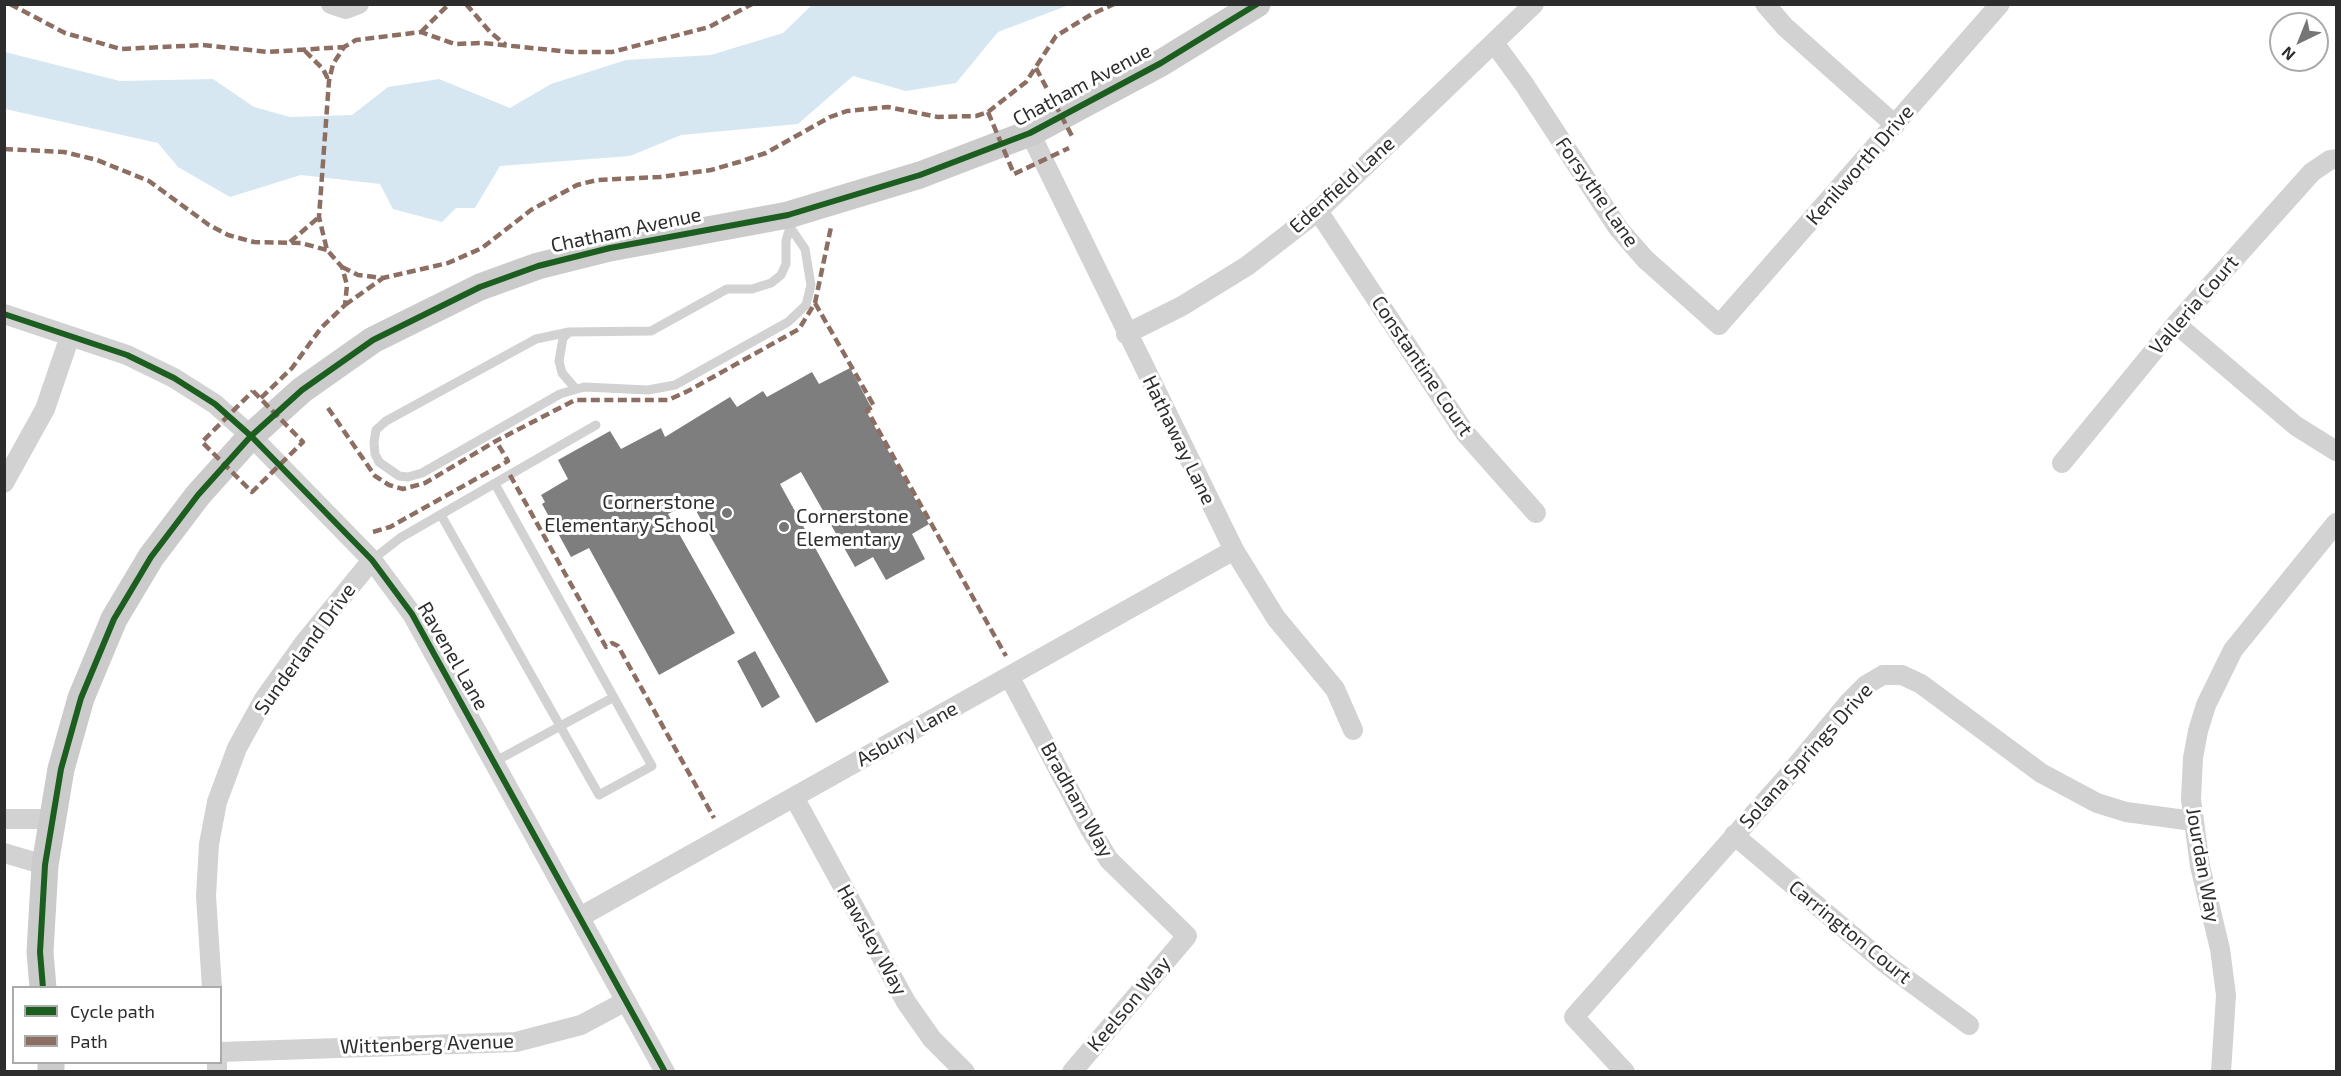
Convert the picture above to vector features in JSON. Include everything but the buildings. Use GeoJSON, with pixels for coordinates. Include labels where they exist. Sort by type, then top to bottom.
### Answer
{"type":"FeatureCollection","features":[{"type":"Feature","properties":{"kind":"street"},"geometry":{"type":"LineString","coordinates":[[331,4],[346,9],[358,4]]}},
{"type":"Feature","properties":{"kind":"street","name":"Chatham Avenue"},"geometry":{"type":"LineString","coordinates":[[43,986],[40,952],[45,865],[51,819],[61,769],[81,698],[114,619],[151,557],[198,495],[251,436],[302,390],[373,340],[480,287],[538,266],[610,248],[789,221],[921,175],[1030,133],[1161,63],[1257,4]]}},
{"type":"Feature","properties":{"kind":"street","name":"Edenfield Lane"},"geometry":{"type":"LineString","coordinates":[[1126,334],[1182,306],[1247,266],[1318,211],[1534,4]]}},
{"type":"Feature","properties":{"kind":"street"},"geometry":{"type":"LineString","coordinates":[[1765,4],[1785,27],[1895,125]]}},
{"type":"Feature","properties":{"kind":"street","name":"Kenilworth Drive"},"geometry":{"type":"LineString","coordinates":[[1719,326],[2000,4]]}},
{"type":"Feature","properties":{"kind":"street","name":"Forsythe Lane"},"geometry":{"type":"LineString","coordinates":[[1494,43],[1524,84],[1618,228],[1645,259],[1719,326]]}},
{"type":"Feature","properties":{"kind":"street","name":"Hathaway Lane"},"geometry":{"type":"LineString","coordinates":[[1030,133],[1233,550],[1276,618],[1335,689],[1353,730]]}},
{"type":"Feature","properties":{"kind":"street","name":"Valleria Court"},"geometry":{"type":"LineString","coordinates":[[2062,463],[2176,324],[2312,172],[2330,160],[2337,159]]}},
{"type":"Feature","properties":{"kind":"street","name":"Constantine Court"},"geometry":{"type":"LineString","coordinates":[[1318,211],[1466,433],[1536,513]]}},
{"type":"Feature","properties":{"kind":"street","name":"Ravenel Lane"},"geometry":{"type":"LineString","coordinates":[[4,314],[127,355],[174,378],[215,404],[251,436],[372,560],[412,614],[666,1071]]}},
{"type":"Feature","properties":{"kind":"street"},"geometry":{"type":"LineString","coordinates":[[2176,324],[2296,426],[2337,451]]}},
{"type":"Feature","properties":{"kind":"street"},"geometry":{"type":"LineString","coordinates":[[4,483],[45,409],[70,336]]}},
{"type":"Feature","properties":{"kind":"street","name":"Jourdan Way"},"geometry":{"type":"LineString","coordinates":[[2221,1071],[2226,994],[2220,949],[2193,821],[2191,799],[2195,749],[2206,705],[2221,671],[2254,620],[2337,523]]}},
{"type":"Feature","properties":{"kind":"street","name":"Asbury Lane"},"geometry":{"type":"LineString","coordinates":[[580,917],[1233,550]]}},
{"type":"Feature","properties":{"kind":"street","name":"Sunderland Drive"},"geometry":{"type":"LineString","coordinates":[[212,986],[206,896],[209,844],[217,802],[237,748],[264,699],[298,652],[372,560]]}},
{"type":"Feature","properties":{"kind":"street","name":"Solana Springs Drive"},"geometry":{"type":"LineString","coordinates":[[1625,1071],[1574,1017],[1866,685],[1883,675],[1902,675],[1921,684],[2041,773],[2068,789],[2126,813],[2193,821]]}},
{"type":"Feature","properties":{"kind":"street","name":"Bradham Way"},"geometry":{"type":"LineString","coordinates":[[1009,676],[1090,830],[1110,861],[1187,936]]}},
{"type":"Feature","properties":{"kind":"street","name":"Hawsley Way"},"geometry":{"type":"LineString","coordinates":[[794,797],[906,1002],[932,1038],[965,1071]]}},
{"type":"Feature","properties":{"kind":"street"},"geometry":{"type":"LineString","coordinates":[[4,819],[51,819]]}},
{"type":"Feature","properties":{"kind":"street","name":"Carrington Court"},"geometry":{"type":"LineString","coordinates":[[1734,835],[1886,964],[1969,1025]]}},
{"type":"Feature","properties":{"kind":"street"},"geometry":{"type":"LineString","coordinates":[[4,853],[45,865]]}},
{"type":"Feature","properties":{"kind":"street","name":"Keelson Way"},"geometry":{"type":"LineString","coordinates":[[1072,1071],[1187,936]]}},
{"type":"Feature","properties":{"kind":"street","name":"Wittenberg Avenue"},"geometry":{"type":"LineString","coordinates":[[222,1052],[516,1042],[581,1025],[626,1001]]}},
{"type":"Feature","properties":{"kind":"lane"},"geometry":{"type":"LineString","coordinates":[[789,221],[805,249],[811,285],[806,305],[788,322],[675,385],[648,390],[575,388],[547,400],[422,473],[408,477],[387,470],[375,454],[376,430],[386,421],[536,339],[569,332],[651,331],[727,289],[761,288],[781,276],[786,264],[789,221]]}},
{"type":"Feature","properties":{"kind":"lane"},"geometry":{"type":"LineString","coordinates":[[569,332],[563,338],[559,361],[562,373],[575,388]]}},
{"type":"Feature","properties":{"kind":"lane"},"geometry":{"type":"LineString","coordinates":[[372,560],[400,538],[597,425]]}},
{"type":"Feature","properties":{"kind":"lane"},"geometry":{"type":"LineString","coordinates":[[441,514],[598,795],[652,766],[495,484]]}},
{"type":"Feature","properties":{"kind":"lane"},"geometry":{"type":"LineString","coordinates":[[494,762],[614,697]]}},
{"type":"Feature","properties":{"kind":"water"},"geometry":{"type":"Polygon","coordinates":[[[812,5],[1069,5],[998,32],[956,83],[906,91],[853,76],[798,124],[681,135],[630,156],[500,166],[475,208],[456,208],[442,222],[393,209],[380,184],[301,175],[230,197],[178,167],[158,143],[5,109],[5,52],[120,81],[213,79],[254,107],[290,117],[352,115],[388,87],[439,79],[510,108],[551,84],[626,60],[711,55],[783,33],[812,5]]]}},
{"type":"Feature","properties":{"kind":"marked path"},"geometry":{"type":"LineString","coordinates":[[10,4],[65,33],[121,49],[203,45],[268,52],[344,47]]}},
{"type":"Feature","properties":{"kind":"marked path"},"geometry":{"type":"LineString","coordinates":[[421,32],[449,4]]}},
{"type":"Feature","properties":{"kind":"marked path"},"geometry":{"type":"LineString","coordinates":[[466,4],[490,32],[506,45]]}},
{"type":"Feature","properties":{"kind":"marked path"},"geometry":{"type":"LineString","coordinates":[[261,398],[292,368],[321,328],[345,305],[347,285],[342,267],[327,250],[319,217],[329,81],[333,64],[344,47],[356,40],[421,32],[455,44],[483,43],[571,52],[612,52],[709,27],[752,4]]}},
{"type":"Feature","properties":{"kind":"marked path"},"geometry":{"type":"LineString","coordinates":[[342,267],[358,275],[383,278],[448,263],[482,248],[531,210],[577,185],[597,180],[660,177],[711,170],[766,153],[830,117],[847,111],[888,107],[938,117],[976,116],[988,112],[1026,82],[1056,36],[1092,14],[1114,4]]}},
{"type":"Feature","properties":{"kind":"marked path"},"geometry":{"type":"LineString","coordinates":[[305,51],[323,69],[329,81]]}},
{"type":"Feature","properties":{"kind":"marked path"},"geometry":{"type":"LineString","coordinates":[[1036,68],[1073,138]]}},
{"type":"Feature","properties":{"kind":"marked path"},"geometry":{"type":"LineString","coordinates":[[988,112],[1014,174],[1069,148]]}},
{"type":"Feature","properties":{"kind":"marked path"},"geometry":{"type":"LineString","coordinates":[[4,149],[64,152],[97,160],[149,181],[209,225],[228,235],[254,242],[301,243],[327,250]]}},
{"type":"Feature","properties":{"kind":"marked path"},"geometry":{"type":"LineString","coordinates":[[290,242],[319,217]]}},
{"type":"Feature","properties":{"kind":"marked path"},"geometry":{"type":"LineString","coordinates":[[328,408],[375,476],[389,485],[403,489],[425,483],[496,441],[575,400],[668,400],[799,329],[815,303],[831,227]]}},
{"type":"Feature","properties":{"kind":"marked path"},"geometry":{"type":"LineString","coordinates":[[345,305],[383,278]]}},
{"type":"Feature","properties":{"kind":"marked path"},"geometry":{"type":"LineString","coordinates":[[815,303],[874,406],[867,410],[1006,656]]}},
{"type":"Feature","properties":{"kind":"marked path"},"geometry":{"type":"LineString","coordinates":[[253,391],[303,442],[252,492],[202,442],[253,391]]}},
{"type":"Feature","properties":{"kind":"marked path"},"geometry":{"type":"LineString","coordinates":[[373,532],[390,527],[508,461],[496,441]]}},
{"type":"Feature","properties":{"kind":"marked path"},"geometry":{"type":"LineString","coordinates":[[510,475],[606,647],[612,643],[618,646],[714,818]]}},
{"type":"Feature","properties":{"kind":"cycle path"},"geometry":{"type":"LineString","coordinates":[[43,986],[40,952],[45,865],[61,769],[81,698],[114,619],[151,557],[198,495],[251,436],[302,390],[373,340],[480,287],[538,266],[610,248],[788,215],[920,175],[1030,133],[1161,63],[1257,4]]}},
{"type":"Feature","properties":{"kind":"cycle path"},"geometry":{"type":"LineString","coordinates":[[4,314],[127,355],[174,378],[215,404],[251,436],[372,560],[412,614],[665,1072]]}},
{"type":"Feature","properties":{"kind":"place","name":"Cornerstone Elementary School"},"geometry":{"type":"Point","coordinates":[727,513]}},
{"type":"Feature","properties":{"kind":"place","name":"Cornerstone Elementary"},"geometry":{"type":"Point","coordinates":[784,527]}}]}
